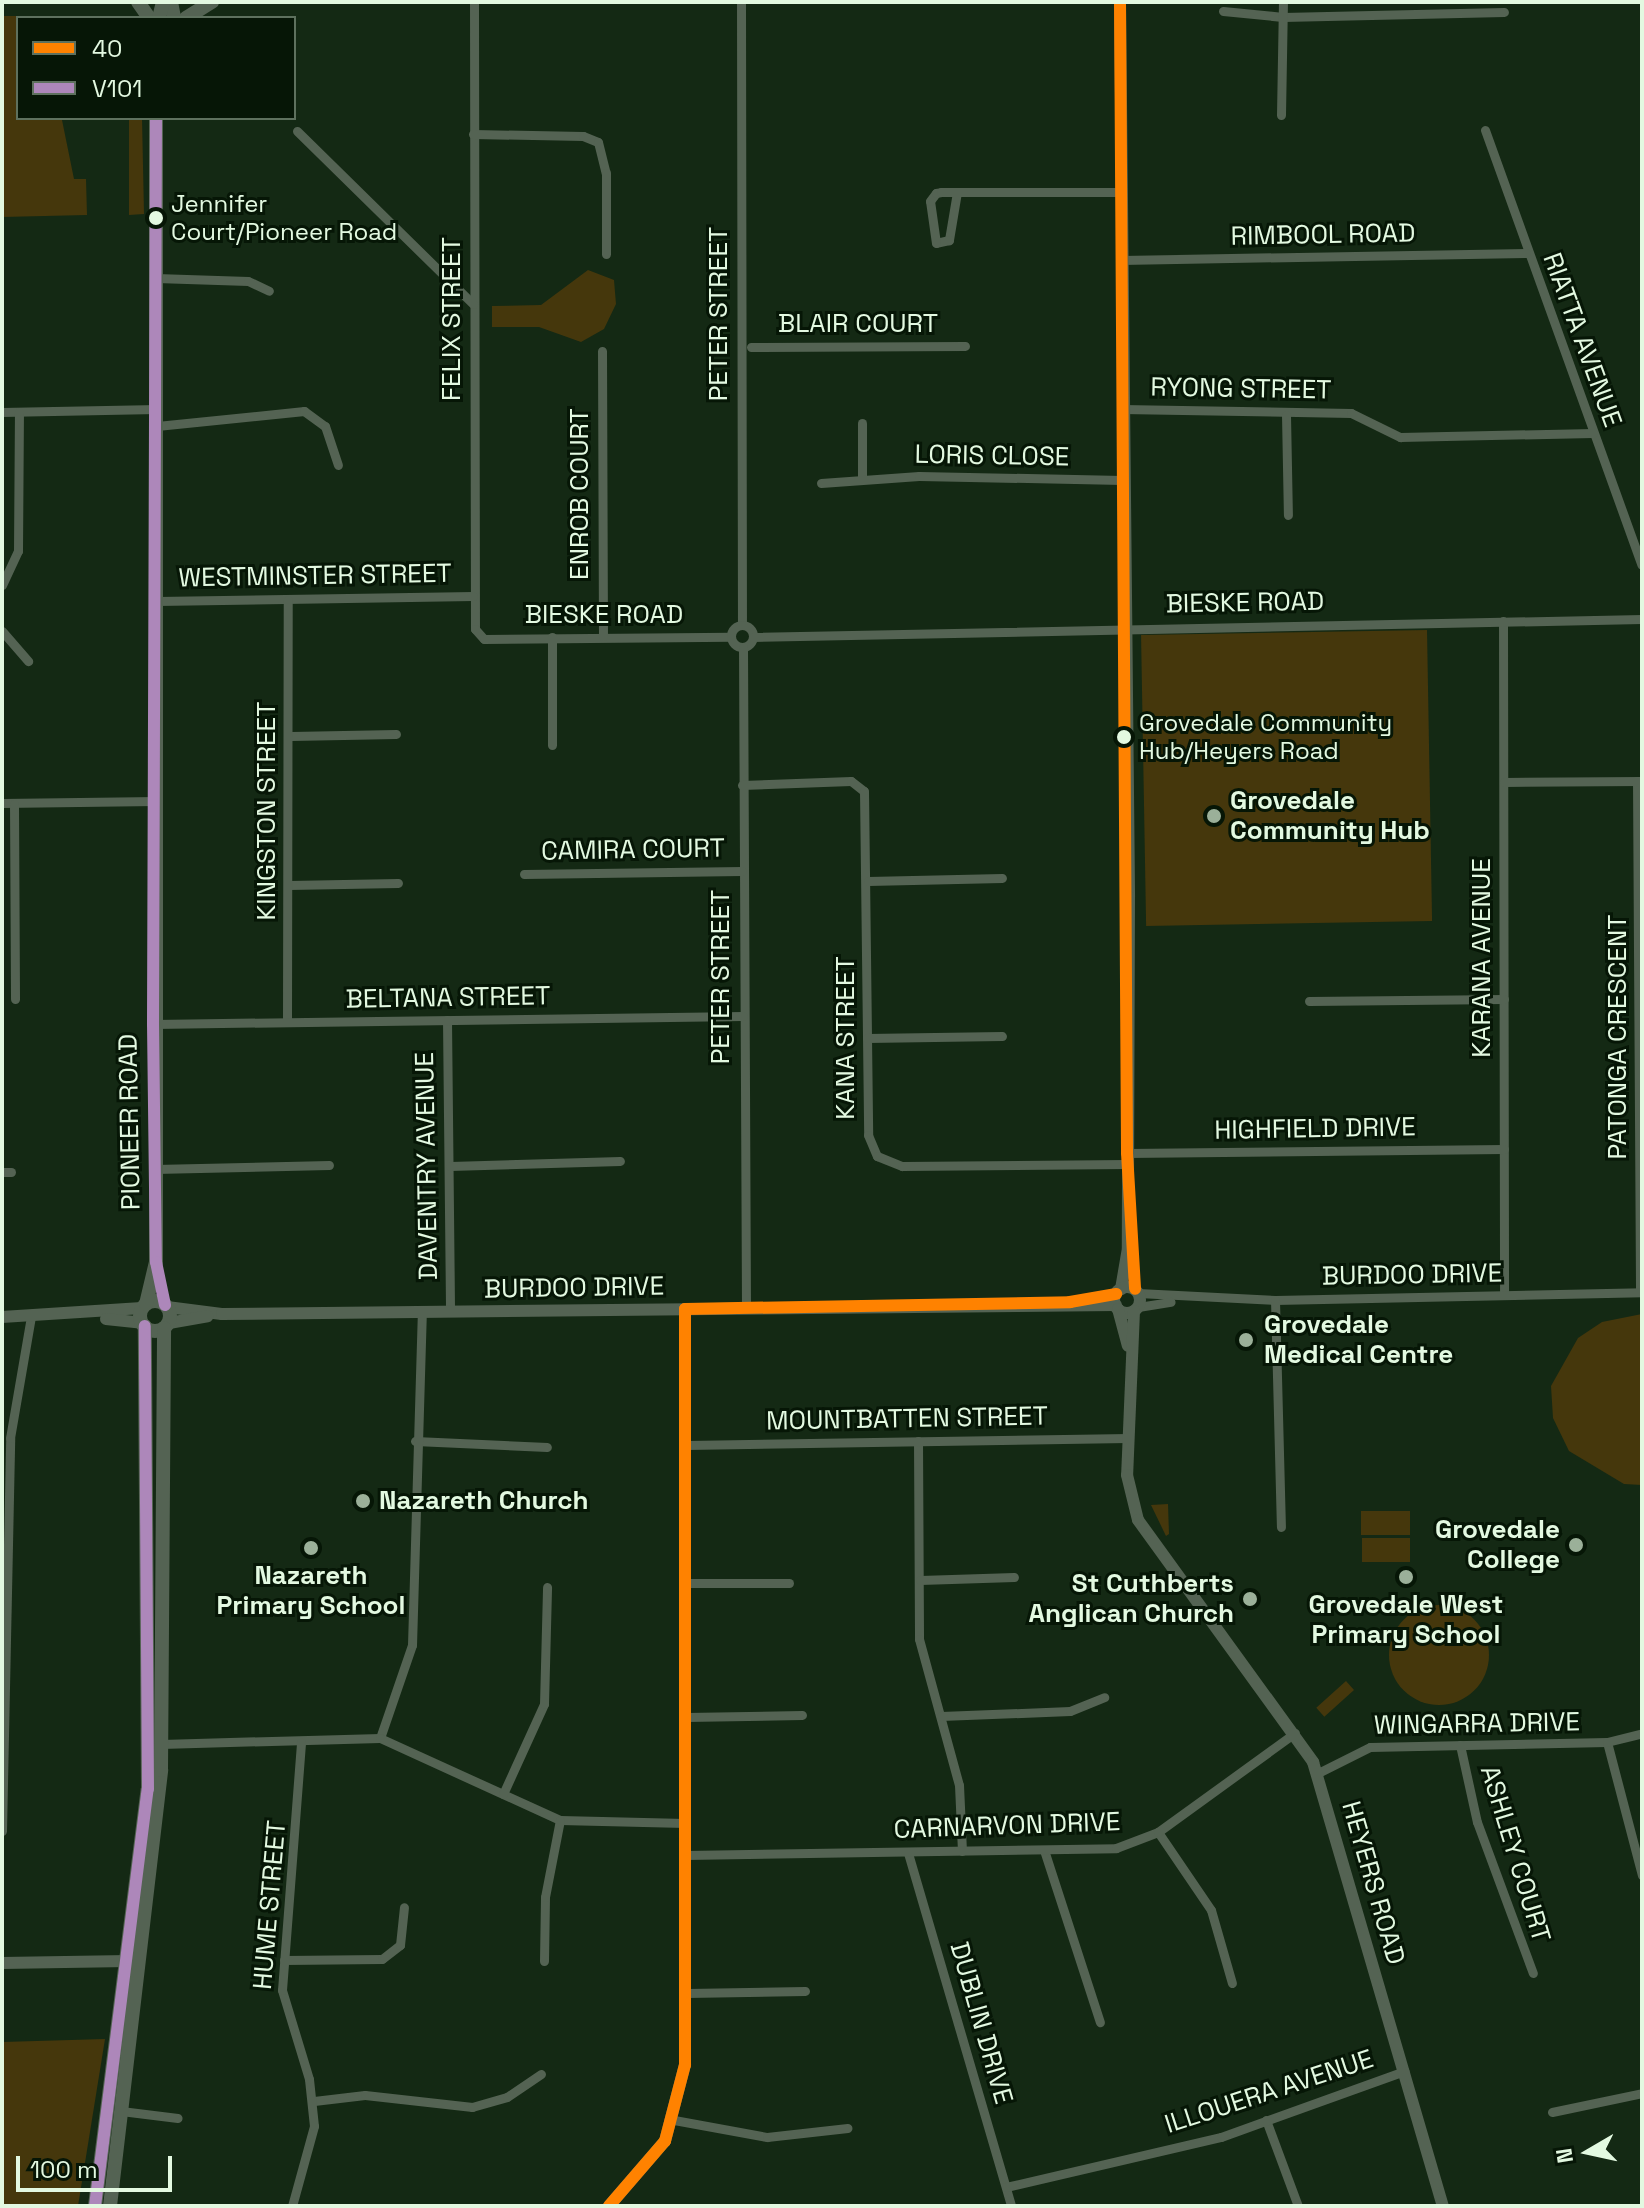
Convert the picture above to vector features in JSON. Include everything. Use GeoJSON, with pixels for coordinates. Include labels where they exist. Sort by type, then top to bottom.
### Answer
{"type":"FeatureCollection","features":[{"type":"Feature","properties":{"kind":"main road"},"geometry":{"type":"LineString","coordinates":[[189,16],[212,2]]}},
{"type":"Feature","properties":{"kind":"main road","name":"PIONEER ROAD"},"geometry":{"type":"LineString","coordinates":[[110,2206],[116,2110],[155,1744],[166,1325],[166,1306],[156,1262],[153,1024],[157,601],[156,120]]}},
{"type":"Feature","properties":{"kind":"main road","name":"PIONEER ROAD"},"geometry":{"type":"LineString","coordinates":[[155,1744],[144,1316],[156,1262]]}},
{"type":"Feature","properties":{"kind":"main road"},"geometry":{"type":"LineString","coordinates":[[144,1316],[166,1306]]}},
{"type":"Feature","properties":{"kind":"main road"},"geometry":{"type":"LineString","coordinates":[[144,1316],[166,1325]]}},
{"type":"Feature","properties":{"kind":"main road","name":"PIONEER ROAD"},"geometry":{"type":"LineString","coordinates":[[95,2206],[116,2110]]}},
{"type":"Feature","properties":{"kind":"street","name":"FELIX STREET"},"geometry":{"type":"LineString","coordinates":[[474,2],[473,596],[478,635]]}},
{"type":"Feature","properties":{"kind":"street","name":"PETER STREET"},"geometry":{"type":"LineString","coordinates":[[741,2],[742,625]]}},
{"type":"Feature","properties":{"kind":"street","name":"HEYERS ROAD"},"geometry":{"type":"LineString","coordinates":[[1120,2],[1128,1248],[1124,1296],[1129,1353],[1128,1442],[1144,1517],[1197,1602],[1295,1733],[1318,1773],[1443,2206]]}},
{"type":"Feature","properties":{"kind":"street"},"geometry":{"type":"LineString","coordinates":[[1281,115],[1283,2]]}},
{"type":"Feature","properties":{"kind":"street"},"geometry":{"type":"LineString","coordinates":[[1223,11],[1283,17],[1459,7],[1504,12]]}},
{"type":"Feature","properties":{"kind":"street","name":"RIATTA AVENUE"},"geometry":{"type":"LineString","coordinates":[[1485,130],[1526,253],[1642,565]]}},
{"type":"Feature","properties":{"kind":"street"},"geometry":{"type":"LineString","coordinates":[[297,131],[473,304]]}},
{"type":"Feature","properties":{"kind":"street"},"geometry":{"type":"LineString","coordinates":[[473,134],[583,136],[598,142],[606,173],[606,254]]}},
{"type":"Feature","properties":{"kind":"street"},"geometry":{"type":"LineString","coordinates":[[957,192],[949,240],[936,243],[932,196],[957,192],[1120,192]]}},
{"type":"Feature","properties":{"kind":"street","name":"RIMBOOL ROAD"},"geometry":{"type":"LineString","coordinates":[[1121,260],[1526,253]]}},
{"type":"Feature","properties":{"kind":"street"},"geometry":{"type":"LineString","coordinates":[[156,278],[248,281],[269,291]]}},
{"type":"Feature","properties":{"kind":"street","name":"BLAIR COURT"},"geometry":{"type":"LineString","coordinates":[[751,347],[965,346]]}},
{"type":"Feature","properties":{"kind":"street","name":"ENROB COURT"},"geometry":{"type":"LineString","coordinates":[[602,351],[603,636]]}},
{"type":"Feature","properties":{"kind":"street"},"geometry":{"type":"LineString","coordinates":[[2,412],[157,409]]}},
{"type":"Feature","properties":{"kind":"street","name":"RYONG STREET"},"geometry":{"type":"LineString","coordinates":[[1122,409],[1286,415],[1351,413],[1400,437],[1593,433]]}},
{"type":"Feature","properties":{"kind":"street"},"geometry":{"type":"LineString","coordinates":[[157,426],[304,411],[325,426],[338,465]]}},
{"type":"Feature","properties":{"kind":"street"},"geometry":{"type":"LineString","coordinates":[[2,585],[18,551],[19,412]]}},
{"type":"Feature","properties":{"kind":"street"},"geometry":{"type":"LineString","coordinates":[[1286,415],[1288,515]]}},
{"type":"Feature","properties":{"kind":"street"},"geometry":{"type":"LineString","coordinates":[[862,423],[862,479]]}},
{"type":"Feature","properties":{"kind":"street","name":"LORIS CLOSE"},"geometry":{"type":"LineString","coordinates":[[821,483],[862,479],[1122,480]]}},
{"type":"Feature","properties":{"kind":"street","name":"WESTMINSTER STREET"},"geometry":{"type":"LineString","coordinates":[[157,601],[473,596]]}},
{"type":"Feature","properties":{"kind":"street","name":"KINGSTON STREET"},"geometry":{"type":"LineString","coordinates":[[287,1022],[291,736],[288,600]]}},
{"type":"Feature","properties":{"kind":"street","name":"BIESKE ROAD"},"geometry":{"type":"LineString","coordinates":[[753,637],[1123,627],[1642,619]]}},
{"type":"Feature","properties":{"kind":"street","name":"KARANA AVENUE"},"geometry":{"type":"LineString","coordinates":[[1503,621],[1504,1295]]}},
{"type":"Feature","properties":{"kind":"street"},"geometry":{"type":"LineString","coordinates":[[742,625],[753,637],[743,647],[731,637],[742,625]]}},
{"type":"Feature","properties":{"kind":"street"},"geometry":{"type":"LineString","coordinates":[[2,631],[28,661]]}},
{"type":"Feature","properties":{"kind":"street","name":"BIESKE ROAD"},"geometry":{"type":"LineString","coordinates":[[478,635],[731,637]]}},
{"type":"Feature","properties":{"kind":"street"},"geometry":{"type":"LineString","coordinates":[[552,637],[552,745]]}},
{"type":"Feature","properties":{"kind":"street","name":"PETER STREET"},"geometry":{"type":"LineString","coordinates":[[743,647],[746,1307]]}},
{"type":"Feature","properties":{"kind":"street"},"geometry":{"type":"LineString","coordinates":[[291,736],[396,734]]}},
{"type":"Feature","properties":{"kind":"street"},"geometry":{"type":"LineString","coordinates":[[1504,782],[1640,781]]}},
{"type":"Feature","properties":{"kind":"street","name":"PATONGA CRESCENT"},"geometry":{"type":"LineString","coordinates":[[1640,781],[1641,1292]]}},
{"type":"Feature","properties":{"kind":"street","name":"KANA STREET"},"geometry":{"type":"LineString","coordinates":[[742,785],[859,784],[868,881],[868,1135],[889,1163],[1127,1159]]}},
{"type":"Feature","properties":{"kind":"street"},"geometry":{"type":"LineString","coordinates":[[2,803],[156,801]]}},
{"type":"Feature","properties":{"kind":"street"},"geometry":{"type":"LineString","coordinates":[[14,804],[15,999]]}},
{"type":"Feature","properties":{"kind":"street","name":"CAMIRA COURT"},"geometry":{"type":"LineString","coordinates":[[524,874],[742,871]]}},
{"type":"Feature","properties":{"kind":"street"},"geometry":{"type":"LineString","coordinates":[[868,881],[1002,878]]}},
{"type":"Feature","properties":{"kind":"street"},"geometry":{"type":"LineString","coordinates":[[289,885],[398,883]]}},
{"type":"Feature","properties":{"kind":"street"},"geometry":{"type":"LineString","coordinates":[[1309,1001],[1504,999]]}},
{"type":"Feature","properties":{"kind":"street","name":"BELTANA STREET"},"geometry":{"type":"LineString","coordinates":[[153,1024],[743,1016]]}},
{"type":"Feature","properties":{"kind":"street","name":"DAVENTRY AVENUE"},"geometry":{"type":"LineString","coordinates":[[447,1020],[450,1312]]}},
{"type":"Feature","properties":{"kind":"street"},"geometry":{"type":"LineString","coordinates":[[867,1038],[1002,1036]]}},
{"type":"Feature","properties":{"kind":"street","name":"HIGHFIELD DRIVE"},"geometry":{"type":"LineString","coordinates":[[1127,1159],[1504,1149]]}},
{"type":"Feature","properties":{"kind":"street"},"geometry":{"type":"LineString","coordinates":[[450,1166],[620,1161]]}},
{"type":"Feature","properties":{"kind":"street"},"geometry":{"type":"LineString","coordinates":[[155,1169],[329,1165]]}},
{"type":"Feature","properties":{"kind":"street","name":"BURDOO DRIVE"},"geometry":{"type":"LineString","coordinates":[[166,1306],[222,1314],[450,1312],[1070,1302],[1124,1296],[1183,1300],[1275,1300],[1641,1292]]}},
{"type":"Feature","properties":{"kind":"street"},"geometry":{"type":"LineString","coordinates":[[1124,1296],[1136,1309]]}},
{"type":"Feature","properties":{"kind":"street","name":"HEYERS ROAD"},"geometry":{"type":"LineString","coordinates":[[1124,1296],[1136,1309],[1129,1353]]}},
{"type":"Feature","properties":{"kind":"street","name":"BURDOO DRIVE"},"geometry":{"type":"LineString","coordinates":[[1136,1309],[1183,1300]]}},
{"type":"Feature","properties":{"kind":"street"},"geometry":{"type":"LineString","coordinates":[[1275,1300],[1281,1527]]}},
{"type":"Feature","properties":{"kind":"street"},"geometry":{"type":"LineString","coordinates":[[609,2206],[653,2162],[674,2120],[687,1993],[685,1309]]}},
{"type":"Feature","properties":{"kind":"street"},"geometry":{"type":"LineString","coordinates":[[380,1738],[412,1645],[415,1441],[422,1312]]}},
{"type":"Feature","properties":{"kind":"street","name":"BURDOO DRIVE"},"geometry":{"type":"LineString","coordinates":[[166,1325],[222,1314]]}},
{"type":"Feature","properties":{"kind":"street"},"geometry":{"type":"LineString","coordinates":[[2,1317],[144,1316]]}},
{"type":"Feature","properties":{"kind":"street"},"geometry":{"type":"LineString","coordinates":[[2,1831],[6,1464],[31,1317]]}},
{"type":"Feature","properties":{"kind":"street"},"geometry":{"type":"LineString","coordinates":[[415,1441],[547,1447]]}},
{"type":"Feature","properties":{"kind":"street"},"geometry":{"type":"LineString","coordinates":[[918,1441],[920,1646],[959,1785],[962,1851]]}},
{"type":"Feature","properties":{"kind":"street","name":"MOUNTBATTEN STREET"},"geometry":{"type":"LineString","coordinates":[[687,1445],[918,1441],[1128,1442]]}},
{"type":"Feature","properties":{"kind":"street"},"geometry":{"type":"LineString","coordinates":[[920,1580],[1014,1577]]}},
{"type":"Feature","properties":{"kind":"street"},"geometry":{"type":"LineString","coordinates":[[686,1583],[789,1583]]}},
{"type":"Feature","properties":{"kind":"street"},"geometry":{"type":"LineString","coordinates":[[503,1794],[544,1704],[547,1587]]}},
{"type":"Feature","properties":{"kind":"street"},"geometry":{"type":"LineString","coordinates":[[941,1716],[1070,1711],[1104,1697]]}},
{"type":"Feature","properties":{"kind":"street"},"geometry":{"type":"LineString","coordinates":[[686,1717],[802,1715]]}},
{"type":"Feature","properties":{"kind":"street","name":"CARNARVON DRIVE"},"geometry":{"type":"LineString","coordinates":[[686,1855],[1116,1848],[1158,1832],[1295,1733]]}},
{"type":"Feature","properties":{"kind":"street","name":"WINGARRA DRIVE"},"geometry":{"type":"LineString","coordinates":[[1318,1773],[1360,1748],[1607,1742],[1642,1733]]}},
{"type":"Feature","properties":{"kind":"street"},"geometry":{"type":"LineString","coordinates":[[155,1744],[301,1743],[380,1738],[560,1820],[685,1823]]}},
{"type":"Feature","properties":{"kind":"street"},"geometry":{"type":"LineString","coordinates":[[1607,1742],[1642,1875]]}},
{"type":"Feature","properties":{"kind":"street","name":"HUME STREET"},"geometry":{"type":"LineString","coordinates":[[292,2206],[309,2161],[314,2101],[284,2007],[284,1960],[301,1743]]}},
{"type":"Feature","properties":{"kind":"street","name":"ASHLEY COURT"},"geometry":{"type":"LineString","coordinates":[[1460,1745],[1474,1811],[1533,1973]]}},
{"type":"Feature","properties":{"kind":"street"},"geometry":{"type":"LineString","coordinates":[[544,1961],[545,1897],[560,1820]]}},
{"type":"Feature","properties":{"kind":"street"},"geometry":{"type":"LineString","coordinates":[[1158,1832],[1211,1910],[1232,1983]]}},
{"type":"Feature","properties":{"kind":"street"},"geometry":{"type":"LineString","coordinates":[[1044,1850],[1100,2022]]}},
{"type":"Feature","properties":{"kind":"street","name":"DUBLIN DRIVE"},"geometry":{"type":"LineString","coordinates":[[908,1853],[1011,2206]]}},
{"type":"Feature","properties":{"kind":"street"},"geometry":{"type":"LineString","coordinates":[[284,1960],[382,1959],[400,1945],[404,1907]]}},
{"type":"Feature","properties":{"kind":"street"},"geometry":{"type":"LineString","coordinates":[[2,1963],[134,1961]]}},
{"type":"Feature","properties":{"kind":"street"},"geometry":{"type":"LineString","coordinates":[[687,1993],[805,1991]]}},
{"type":"Feature","properties":{"kind":"street","name":"ILLOUERA AVENUE"},"geometry":{"type":"LineString","coordinates":[[1006,2187],[1266,2120],[1404,2071]]}},
{"type":"Feature","properties":{"kind":"street"},"geometry":{"type":"LineString","coordinates":[[314,2101],[365,2095],[472,2107],[507,2097],[541,2074]]}},
{"type":"Feature","properties":{"kind":"street"},"geometry":{"type":"LineString","coordinates":[[1552,2112],[1642,2093]]}},
{"type":"Feature","properties":{"kind":"street"},"geometry":{"type":"LineString","coordinates":[[116,2110],[178,2118]]}},
{"type":"Feature","properties":{"kind":"street"},"geometry":{"type":"LineString","coordinates":[[674,2120],[767,2137],[847,2128]]}},
{"type":"Feature","properties":{"kind":"street"},"geometry":{"type":"LineString","coordinates":[[1266,2120],[1298,2206]]}},
{"type":"Feature","properties":{"kind":"shaded area"},"geometry":{"type":"Polygon","coordinates":[[[2,16],[16,16],[16,120],[62,120],[74,179],[86,179],[87,215],[2,217],[2,16]]]}},
{"type":"Feature","properties":{"kind":"shaded area"},"geometry":{"type":"Polygon","coordinates":[[[129,120],[142,120],[144,214],[129,215],[129,120]]]}},
{"type":"Feature","properties":{"kind":"shaded area"},"geometry":{"type":"Polygon","coordinates":[[[588,270],[614,280],[616,304],[604,329],[581,342],[539,327],[492,327],[492,306],[541,305],[588,270]]]}},
{"type":"Feature","properties":{"kind":"shaded area"},"geometry":{"type":"Polygon","coordinates":[[[1427,630],[1432,921],[1146,926],[1141,635],[1427,630]]]}},
{"type":"Feature","properties":{"kind":"shaded area"},"geometry":{"type":"Polygon","coordinates":[[[1642,1314],[1642,1485],[1624,1484],[1569,1451],[1553,1418],[1551,1386],[1578,1338],[1602,1322],[1642,1314]]]}},
{"type":"Feature","properties":{"kind":"shaded area"},"geometry":{"type":"Polygon","coordinates":[[[1168,1504],[1169,1534],[1166,1536],[1151,1505],[1168,1504]]]}},
{"type":"Feature","properties":{"kind":"shaded area"},"geometry":{"type":"Polygon","coordinates":[[[1361,1511],[1410,1511],[1410,1535],[1361,1535],[1361,1511]]]}},
{"type":"Feature","properties":{"kind":"shaded area"},"geometry":{"type":"Polygon","coordinates":[[[1362,1538],[1410,1538],[1410,1562],[1362,1562],[1362,1538]]]}},
{"type":"Feature","properties":{"kind":"shaded area"},"geometry":{"type":"Polygon","coordinates":[[[1439,1605],[1458,1609],[1474,1620],[1485,1636],[1489,1655],[1485,1674],[1474,1690],[1458,1701],[1439,1705],[1420,1701],[1404,1690],[1393,1674],[1389,1655],[1393,1636],[1404,1620],[1420,1609],[1439,1605]]]}},
{"type":"Feature","properties":{"kind":"shaded area"},"geometry":{"type":"Polygon","coordinates":[[[1346,1681],[1354,1690],[1324,1717],[1316,1708],[1346,1681]]]}},
{"type":"Feature","properties":{"kind":"shaded area"},"geometry":{"type":"Polygon","coordinates":[[[105,2039],[78,2206],[2,2206],[2,2042],[105,2039]]]}},
{"type":"Feature","properties":{"kind":"transit line","name":"40"},"geometry":{"type":"LineString","coordinates":[[1120,2],[1127,1153],[1135,1289]]}},
{"type":"Feature","properties":{"kind":"transit line","name":"V101"},"geometry":{"type":"LineString","coordinates":[[156,120],[153,1024],[156,1262],[165,1305]]}},
{"type":"Feature","properties":{"kind":"transit line","name":"40"},"geometry":{"type":"LineString","coordinates":[[685,1309],[1070,1302],[1116,1294]]}},
{"type":"Feature","properties":{"kind":"transit line","name":"40"},"geometry":{"type":"LineString","coordinates":[[609,2206],[665,2141],[685,2065],[685,1309]]}},
{"type":"Feature","properties":{"kind":"transit line","name":"V101"},"geometry":{"type":"LineString","coordinates":[[95,2206],[148,1789],[145,1326]]}},
{"type":"Feature","properties":{"kind":"place","name":"Jennifer Court/Pioneer Road"},"geometry":{"type":"Point","coordinates":[156,218]}},
{"type":"Feature","properties":{"kind":"place","name":"Grovedale Community Hub/Heyers Road"},"geometry":{"type":"Point","coordinates":[1124,737]}},
{"type":"Feature","properties":{"kind":"place","name":"Grovedale Community Hub"},"geometry":{"type":"Point","coordinates":[1214,816]}},
{"type":"Feature","properties":{"kind":"place","name":"Grovedale Medical Centre"},"geometry":{"type":"Point","coordinates":[1246,1340]}},
{"type":"Feature","properties":{"kind":"place","name":"Nazareth Church"},"geometry":{"type":"Point","coordinates":[363,1501]}},
{"type":"Feature","properties":{"kind":"place","name":"Grovedale College"},"geometry":{"type":"Point","coordinates":[1576,1545]}},
{"type":"Feature","properties":{"kind":"place","name":"Nazareth Primary School"},"geometry":{"type":"Point","coordinates":[311,1548]}},
{"type":"Feature","properties":{"kind":"place","name":"Grovedale West Primary School"},"geometry":{"type":"Point","coordinates":[1406,1577]}},
{"type":"Feature","properties":{"kind":"place","name":"St Cuthberts Anglican Church"},"geometry":{"type":"Point","coordinates":[1250,1599]}}]}
